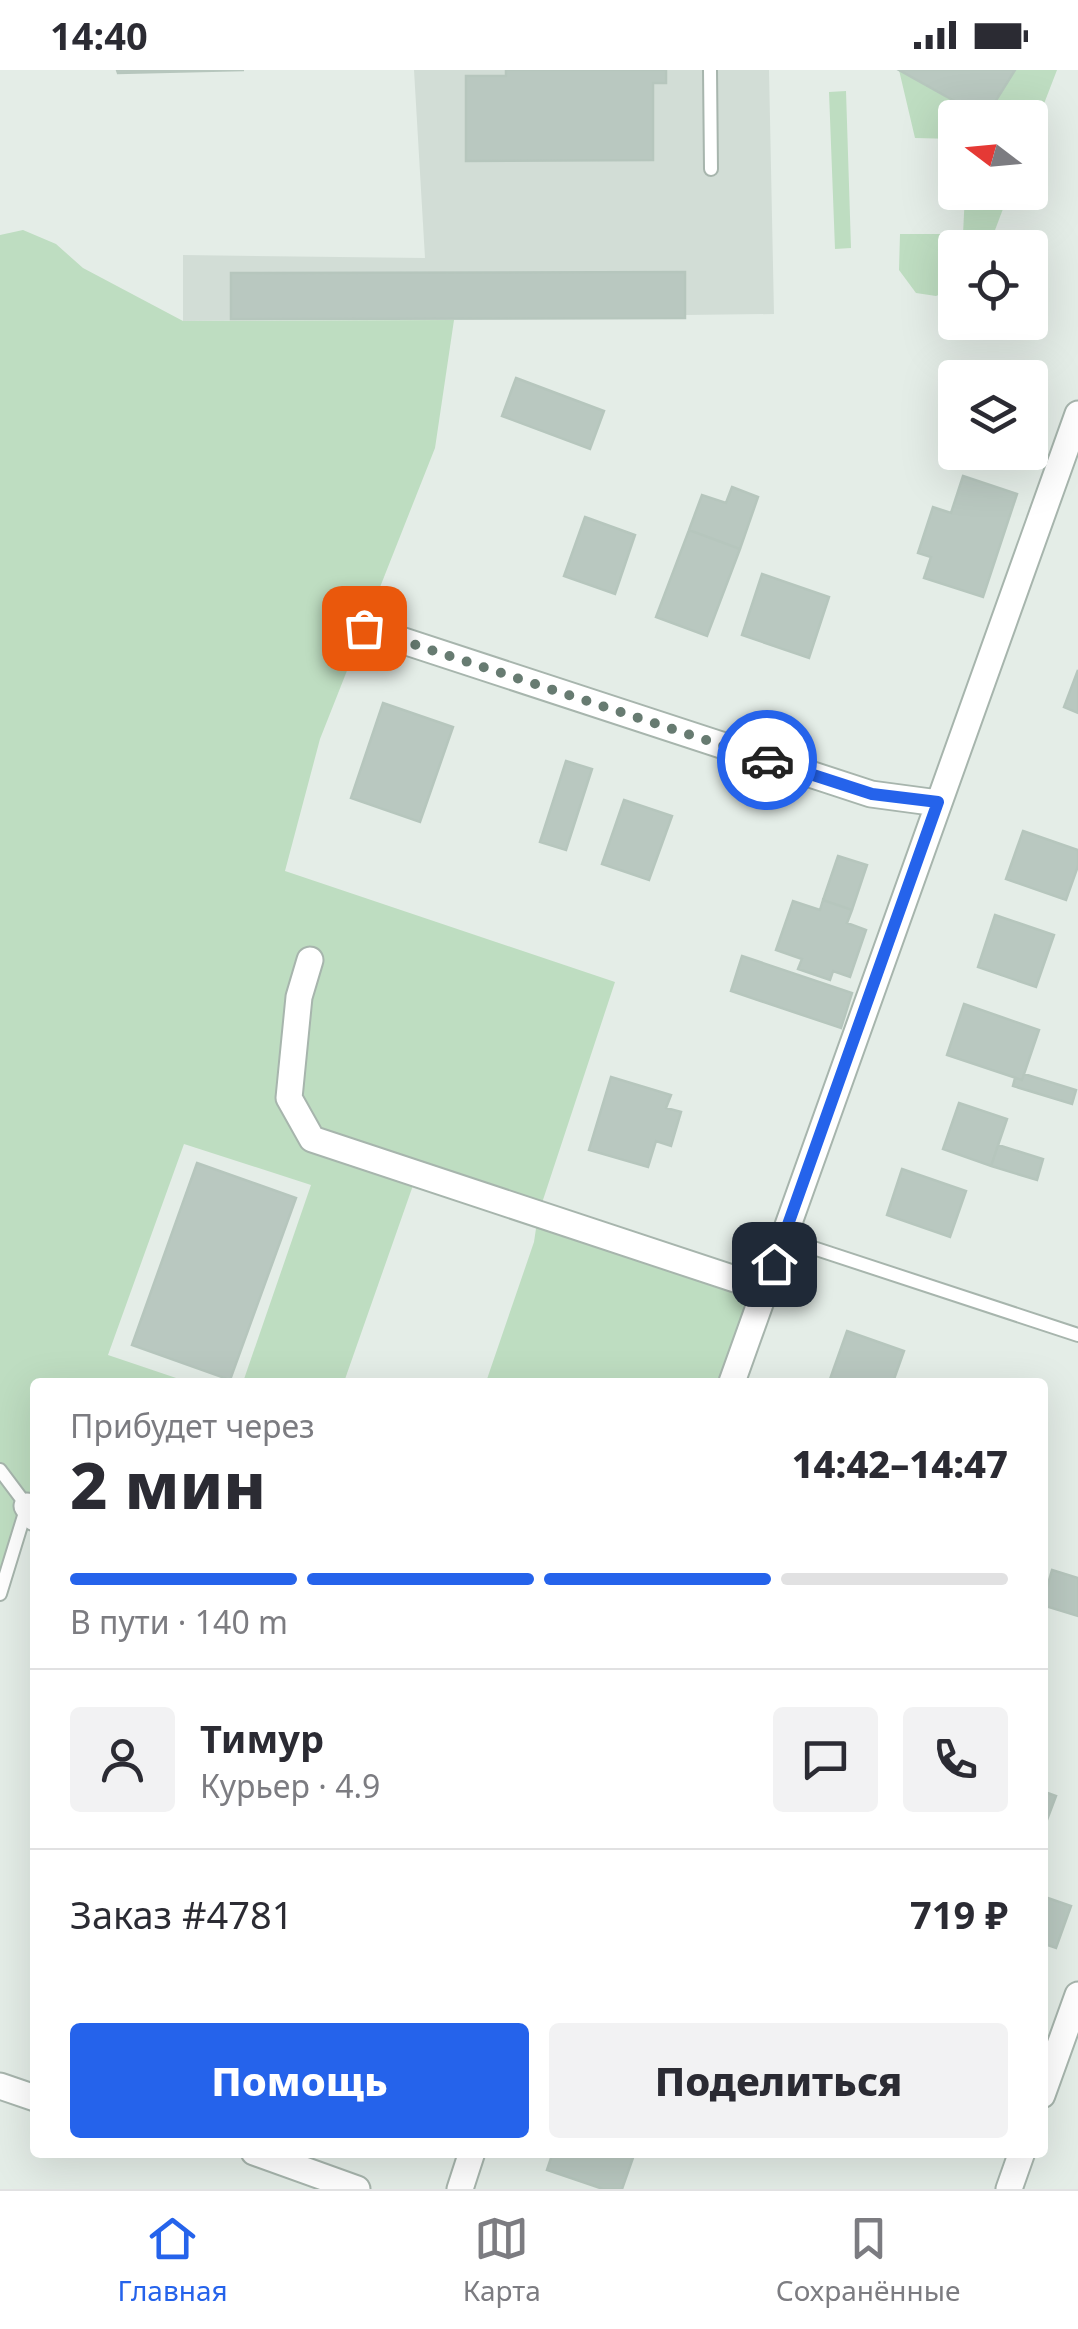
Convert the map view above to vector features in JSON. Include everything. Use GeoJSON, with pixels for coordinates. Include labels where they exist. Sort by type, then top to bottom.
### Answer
{"type":"FeatureCollection","features":[{"type":"Feature","properties":{"kind":"street"},"geometry":{"type":"LineString","coordinates":[[733,1378],[1078,414]]}},
{"type":"Feature","properties":{"kind":"street"},"geometry":{"type":"LineString","coordinates":[[364,628],[872,794],[938,802]]}},
{"type":"Feature","properties":{"kind":"street"},"geometry":{"type":"LineString","coordinates":[[310,960],[299,997],[289,1098],[312,1139],[765,1289]]}},
{"type":"Feature","properties":{"kind":"street"},"geometry":{"type":"LineString","coordinates":[[1048,2078],[1078,1995]]}},
{"type":"Feature","properties":{"kind":"street"},"geometry":{"type":"LineString","coordinates":[[0,2086],[30,2096]]}},
{"type":"Feature","properties":{"kind":"street"},"geometry":{"type":"LineString","coordinates":[[271,2158],[357,2189]]}},
{"type":"Feature","properties":{"kind":"street"},"geometry":{"type":"LineString","coordinates":[[460,2189],[470,2158]]}},
{"type":"Feature","properties":{"kind":"street"},"geometry":{"type":"LineString","coordinates":[[1009,2189],[1020,2158]]}},
{"type":"Feature","properties":{"kind":"lane"},"geometry":{"type":"LineString","coordinates":[[710,70],[711,169]]}},
{"type":"Feature","properties":{"kind":"lane"},"geometry":{"type":"LineString","coordinates":[[783,1238],[1078,1335]]}},
{"type":"Feature","properties":{"kind":"lane"},"geometry":{"type":"LineString","coordinates":[[0,1470],[30,1511]]}},
{"type":"Feature","properties":{"kind":"lane"},"geometry":{"type":"LineString","coordinates":[[0,1594],[30,1515]]}},
{"type":"Feature","properties":{"kind":"shaded area"},"geometry":{"type":"Polygon","coordinates":[[[414,70],[769,70],[774,314],[183,321],[183,255],[425,258],[414,70]]]}},
{"type":"Feature","properties":{"kind":"green space"},"geometry":{"type":"Polygon","coordinates":[[[899,70],[952,100],[938,100],[938,139],[915,138],[899,70]]]}},
{"type":"Feature","properties":{"kind":"green space"},"geometry":{"type":"Polygon","coordinates":[[[1015,70],[1057,70],[1045,100],[996,100],[1015,70]]]}},
{"type":"Feature","properties":{"kind":"green space"},"geometry":{"type":"Polygon","coordinates":[[[846,91],[851,248],[835,249],[829,92],[846,91]]]}},
{"type":"Feature","properties":{"kind":"green space"},"geometry":{"type":"Polygon","coordinates":[[[964,210],[1003,210],[995,230],[963,230],[964,210]]]}},
{"type":"Feature","properties":{"kind":"green space"},"geometry":{"type":"Polygon","coordinates":[[[23,230],[56,244],[83,268],[183,321],[454,320],[435,448],[320,739],[285,871],[615,982],[538,1215],[417,1174],[345,1378],[244,1378],[311,1185],[184,1144],[108,1355],[176,1378],[30,1378],[30,1511],[27,1507],[0,1594],[0,235],[23,230]]]}},
{"type":"Feature","properties":{"kind":"green space"},"geometry":{"type":"Polygon","coordinates":[[[900,234],[938,234],[938,295],[916,293],[899,270],[900,234]]]}},
{"type":"Feature","properties":{"kind":"green space"},"geometry":{"type":"Polygon","coordinates":[[[538,1215],[765,1289],[733,1378],[487,1378],[534,1242],[538,1215]]]}},
{"type":"Feature","properties":{"kind":"building"},"geometry":{"type":"Polygon","coordinates":[[[117,70],[244,70],[118,73],[117,70]]]}},
{"type":"Feature","properties":{"kind":"building"},"geometry":{"type":"Polygon","coordinates":[[[506,70],[666,70],[666,83],[653,83],[653,160],[466,161],[466,76],[506,76],[506,70]]]}},
{"type":"Feature","properties":{"kind":"building"},"geometry":{"type":"Polygon","coordinates":[[[899,70],[1015,70],[996,100],[953,100],[899,70]]]}},
{"type":"Feature","properties":{"kind":"building"},"geometry":{"type":"Polygon","coordinates":[[[685,272],[685,318],[231,319],[231,273],[685,272]]]}},
{"type":"Feature","properties":{"kind":"building"},"geometry":{"type":"Polygon","coordinates":[[[516,378],[604,411],[590,449],[502,416],[516,378]]]}},
{"type":"Feature","properties":{"kind":"building"},"geometry":{"type":"Polygon","coordinates":[[[963,476],[1017,494],[983,597],[924,578],[931,557],[918,553],[933,507],[951,513],[963,476]]]}},
{"type":"Feature","properties":{"kind":"building"},"geometry":{"type":"Polygon","coordinates":[[[732,487],[758,497],[740,549],[689,530],[702,495],[726,503],[732,487]]]}},
{"type":"Feature","properties":{"kind":"building"},"geometry":{"type":"Polygon","coordinates":[[[585,517],[635,535],[615,594],[564,576],[585,517]]]}},
{"type":"Feature","properties":{"kind":"building"},"geometry":{"type":"Polygon","coordinates":[[[689,530],[740,549],[707,636],[656,617],[689,530]]]}},
{"type":"Feature","properties":{"kind":"building"},"geometry":{"type":"Polygon","coordinates":[[[762,574],[829,597],[809,658],[742,635],[762,574]]]}},
{"type":"Feature","properties":{"kind":"building"},"geometry":{"type":"Polygon","coordinates":[[[1078,670],[1078,713],[1064,707],[1078,670]]]}},
{"type":"Feature","properties":{"kind":"building"},"geometry":{"type":"Polygon","coordinates":[[[383,703],[453,727],[420,822],[351,798],[383,703]]]}},
{"type":"Feature","properties":{"kind":"building"},"geometry":{"type":"Polygon","coordinates":[[[566,761],[592,769],[566,850],[540,842],[566,761]]]}},
{"type":"Feature","properties":{"kind":"building"},"geometry":{"type":"Polygon","coordinates":[[[624,800],[672,816],[649,880],[602,864],[624,800]]]}},
{"type":"Feature","properties":{"kind":"building"},"geometry":{"type":"Polygon","coordinates":[[[1023,831],[1078,850],[1078,866],[1066,900],[1006,879],[1023,831]]]}},
{"type":"Feature","properties":{"kind":"building"},"geometry":{"type":"Polygon","coordinates":[[[838,856],[867,865],[852,910],[823,900],[838,856]]]}},
{"type":"Feature","properties":{"kind":"building"},"geometry":{"type":"Polygon","coordinates":[[[823,900],[852,910],[847,923],[866,930],[850,977],[833,971],[830,980],[798,969],[802,959],[776,950],[793,901],[820,910],[823,900]]]}},
{"type":"Feature","properties":{"kind":"building"},"geometry":{"type":"Polygon","coordinates":[[[995,915],[1054,935],[1036,987],[978,967],[995,915]]]}},
{"type":"Feature","properties":{"kind":"building"},"geometry":{"type":"Polygon","coordinates":[[[742,956],[852,993],[841,1028],[731,991],[742,956]]]}},
{"type":"Feature","properties":{"kind":"building"},"geometry":{"type":"Polygon","coordinates":[[[964,1004],[1039,1030],[1022,1080],[947,1055],[964,1004]]]}},
{"type":"Feature","properties":{"kind":"building"},"geometry":{"type":"Polygon","coordinates":[[[1024,1074],[1076,1090],[1072,1104],[1013,1086],[1015,1078],[1022,1080],[1024,1074]]]}},
{"type":"Feature","properties":{"kind":"building"},"geometry":{"type":"Polygon","coordinates":[[[611,1077],[671,1095],[666,1108],[681,1112],[671,1146],[656,1141],[648,1167],[589,1150],[611,1077]]]}},
{"type":"Feature","properties":{"kind":"building"},"geometry":{"type":"Polygon","coordinates":[[[959,1103],[1007,1119],[991,1166],[943,1149],[959,1103]]]}},
{"type":"Feature","properties":{"kind":"building"},"geometry":{"type":"Polygon","coordinates":[[[998,1145],[1043,1159],[1037,1180],[991,1166],[998,1145]]]}},
{"type":"Feature","properties":{"kind":"building"},"geometry":{"type":"Polygon","coordinates":[[[197,1163],[296,1198],[231,1378],[132,1345],[197,1163]]]}},
{"type":"Feature","properties":{"kind":"building"},"geometry":{"type":"Polygon","coordinates":[[[902,1169],[966,1191],[950,1237],[887,1215],[902,1169]]]}},
{"type":"Feature","properties":{"kind":"building"},"geometry":{"type":"Polygon","coordinates":[[[847,1331],[904,1351],[894,1378],[830,1378],[847,1331]]]}},
{"type":"Feature","properties":{"kind":"building"},"geometry":{"type":"Polygon","coordinates":[[[1052,1570],[1078,1578],[1078,1616],[1048,1607],[1052,1570]]]}},
{"type":"Feature","properties":{"kind":"building"},"geometry":{"type":"Polygon","coordinates":[[[1048,1793],[1056,1796],[1048,1817],[1048,1793]]]}},
{"type":"Feature","properties":{"kind":"building"},"geometry":{"type":"Polygon","coordinates":[[[1048,1898],[1071,1906],[1056,1948],[1048,1945],[1048,1898]]]}},
{"type":"Feature","properties":{"kind":"building"},"geometry":{"type":"Polygon","coordinates":[[[551,2158],[633,2158],[622,2189],[603,2189],[547,2170],[551,2158]]]}},
{"type":"Feature","properties":{"kind":"way so far"},"geometry":{"type":"LineString","coordinates":[[364,628],[767,760]]}},
{"type":"Feature","properties":{"kind":"route"},"geometry":{"type":"LineString","coordinates":[[767,760],[872,794],[938,802],[774,1264]]}}]}
